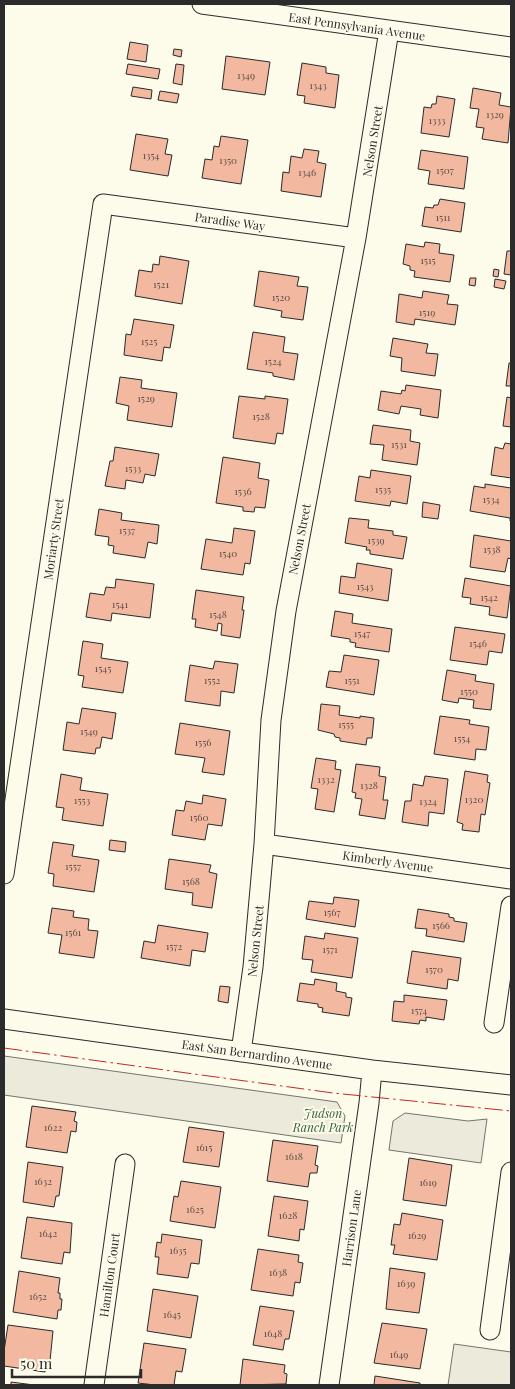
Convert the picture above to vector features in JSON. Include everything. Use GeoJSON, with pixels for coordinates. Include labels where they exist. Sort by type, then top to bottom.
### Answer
{"type":"FeatureCollection","features":[{"type":"Feature","properties":{"kind":"street","name":"East Pennsylvania Avenue"},"geometry":{"type":"LineString","coordinates":[[202,4],[511,47]]}},
{"type":"Feature","properties":{"kind":"street","name":"Nelson Street"},"geometry":{"type":"LineString","coordinates":[[242,1052],[253,966],[264,844],[271,720],[286,611],[356,238],[389,30]]}},
{"type":"Feature","properties":{"kind":"street","name":"Paradise Way"},"geometry":{"type":"LineString","coordinates":[[103,204],[356,238]]}},
{"type":"Feature","properties":{"kind":"street","name":"Moriarty Street"},"geometry":{"type":"LineString","coordinates":[[4,874],[103,204]]}},
{"type":"Feature","properties":{"kind":"street","name":"Kimberly Avenue"},"geometry":{"type":"LineString","coordinates":[[264,844],[511,879]]}},
{"type":"Feature","properties":{"kind":"street"},"geometry":{"type":"LineString","coordinates":[[494,1023],[511,906]]}},
{"type":"Feature","properties":{"kind":"street","name":"East San Bernardino Avenue"},"geometry":{"type":"LineString","coordinates":[[4,1019],[372,1070],[511,1085]]}},
{"type":"Feature","properties":{"kind":"street","name":"Harrison Lane"},"geometry":{"type":"LineString","coordinates":[[329,1385],[372,1070]]}},
{"type":"Feature","properties":{"kind":"street","name":"Hamilton Court"},"geometry":{"type":"LineString","coordinates":[[94,1385],[125,1164]]}},
{"type":"Feature","properties":{"kind":"street"},"geometry":{"type":"LineString","coordinates":[[490,1330],[511,1172]]}},
{"type":"Feature","properties":{"kind":"green space","name":"Judson Ranch Park"},"geometry":{"type":"Polygon","coordinates":[[[4,1056],[337,1102],[345,1116],[341,1143],[4,1095],[4,1056]]]}},
{"type":"Feature","properties":{"kind":"green space"},"geometry":{"type":"Polygon","coordinates":[[[405,1113],[468,1121],[487,1119],[481,1163],[389,1150],[393,1121],[405,1113]]]}},
{"type":"Feature","properties":{"kind":"green space"},"geometry":{"type":"Polygon","coordinates":[[[454,1344],[511,1352],[511,1385],[448,1385],[454,1344]]]}},
{"type":"Feature","properties":{"kind":"building"},"geometry":{"type":"Polygon","coordinates":[[[130,42],[148,45],[146,62],[127,59],[130,42]]]}},
{"type":"Feature","properties":{"kind":"building"},"geometry":{"type":"Polygon","coordinates":[[[174,49],[182,50],[181,57],[173,55],[174,49]]]}},
{"type":"Feature","properties":{"kind":"building"},"geometry":{"type":"Polygon","coordinates":[[[226,56],[270,62],[265,95],[222,89],[226,56]]]}},
{"type":"Feature","properties":{"kind":"building"},"geometry":{"type":"Polygon","coordinates":[[[302,63],[326,67],[326,73],[339,75],[335,108],[304,103],[305,96],[297,95],[302,63]]]}},
{"type":"Feature","properties":{"kind":"building"},"geometry":{"type":"Polygon","coordinates":[[[128,64],[160,69],[158,79],[126,74],[128,64]]]}},
{"type":"Feature","properties":{"kind":"building"},"geometry":{"type":"Polygon","coordinates":[[[176,64],[184,65],[182,85],[173,83],[176,64]]]}},
{"type":"Feature","properties":{"kind":"building"},"geometry":{"type":"Polygon","coordinates":[[[133,87],[152,90],[151,99],[131,96],[133,87]]]}},
{"type":"Feature","properties":{"kind":"building"},"geometry":{"type":"Polygon","coordinates":[[[473,88],[501,93],[499,105],[511,107],[508,143],[482,139],[484,128],[476,127],[479,109],[470,108],[473,88]]]}},
{"type":"Feature","properties":{"kind":"building"},"geometry":{"type":"Polygon","coordinates":[[[160,91],[179,94],[177,103],[158,100],[160,91]]]}},
{"type":"Feature","properties":{"kind":"building"},"geometry":{"type":"Polygon","coordinates":[[[437,96],[455,99],[449,137],[421,133],[424,107],[431,108],[432,104],[436,104],[437,96]]]}},
{"type":"Feature","properties":{"kind":"building"},"geometry":{"type":"Polygon","coordinates":[[[136,134],[168,139],[165,154],[172,155],[168,176],[130,170],[136,134]]]}},
{"type":"Feature","properties":{"kind":"building"},"geometry":{"type":"Polygon","coordinates":[[[221,136],[248,140],[241,184],[202,178],[205,159],[212,160],[214,146],[219,147],[221,136]]]}},
{"type":"Feature","properties":{"kind":"building"},"geometry":{"type":"Polygon","coordinates":[[[304,149],[319,151],[317,162],[326,164],[321,197],[281,191],[283,172],[289,173],[291,156],[302,158],[304,149]]]}},
{"type":"Feature","properties":{"kind":"building"},"geometry":{"type":"Polygon","coordinates":[[[421,150],[468,157],[464,189],[428,184],[430,171],[418,169],[421,150]]]}},
{"type":"Feature","properties":{"kind":"building"},"geometry":{"type":"Polygon","coordinates":[[[440,199],[465,203],[461,232],[422,226],[425,207],[433,208],[434,205],[438,205],[440,199]]]}},
{"type":"Feature","properties":{"kind":"building"},"geometry":{"type":"Polygon","coordinates":[[[425,242],[440,244],[439,253],[454,255],[450,282],[414,277],[415,271],[410,270],[410,266],[403,264],[406,244],[424,247],[425,242]]]}},
{"type":"Feature","properties":{"kind":"building"},"geometry":{"type":"Polygon","coordinates":[[[507,251],[511,251],[511,275],[504,274],[507,251]]]}},
{"type":"Feature","properties":{"kind":"building"},"geometry":{"type":"Polygon","coordinates":[[[160,256],[189,261],[182,304],[135,296],[139,270],[152,272],[153,264],[159,265],[160,256]]]}},
{"type":"Feature","properties":{"kind":"building"},"geometry":{"type":"Polygon","coordinates":[[[494,269],[499,270],[498,277],[493,276],[494,269]]]}},
{"type":"Feature","properties":{"kind":"building"},"geometry":{"type":"Polygon","coordinates":[[[259,271],[299,277],[297,286],[308,287],[303,320],[281,317],[282,311],[254,306],[259,271]]]}},
{"type":"Feature","properties":{"kind":"building"},"geometry":{"type":"Polygon","coordinates":[[[470,278],[476,278],[475,286],[469,285],[470,278]]]}},
{"type":"Feature","properties":{"kind":"building"},"geometry":{"type":"Polygon","coordinates":[[[495,279],[506,281],[504,289],[494,287],[495,279]]]}},
{"type":"Feature","properties":{"kind":"building"},"geometry":{"type":"Polygon","coordinates":[[[423,291],[449,295],[447,304],[458,305],[455,325],[415,319],[414,325],[396,322],[399,294],[422,298],[423,291]]]}},
{"type":"Feature","properties":{"kind":"building"},"geometry":{"type":"Polygon","coordinates":[[[134,319],[174,325],[170,348],[164,347],[162,361],[124,355],[126,334],[131,335],[134,319]]]}},
{"type":"Feature","properties":{"kind":"building"},"geometry":{"type":"Polygon","coordinates":[[[253,332],[285,337],[283,352],[298,354],[294,380],[273,376],[273,373],[247,369],[253,332]]]}},
{"type":"Feature","properties":{"kind":"building"},"geometry":{"type":"Polygon","coordinates":[[[393,338],[428,344],[426,353],[438,354],[435,376],[401,371],[402,358],[390,356],[393,338]]]}},
{"type":"Feature","properties":{"kind":"building"},"geometry":{"type":"Polygon","coordinates":[[[509,363],[511,363],[511,386],[506,386],[509,363]]]}},
{"type":"Feature","properties":{"kind":"building"},"geometry":{"type":"Polygon","coordinates":[[[120,377],[142,380],[141,388],[177,393],[172,427],[127,420],[129,406],[116,403],[120,377]]]}},
{"type":"Feature","properties":{"kind":"building"},"geometry":{"type":"Polygon","coordinates":[[[406,385],[441,390],[438,418],[420,415],[421,409],[401,406],[399,414],[378,410],[381,391],[401,394],[402,390],[405,391],[406,385]]]}},
{"type":"Feature","properties":{"kind":"building"},"geometry":{"type":"Polygon","coordinates":[[[239,396],[265,399],[265,396],[288,399],[283,434],[277,433],[275,444],[233,438],[239,396]]]}},
{"type":"Feature","properties":{"kind":"building"},"geometry":{"type":"Polygon","coordinates":[[[507,397],[511,398],[511,427],[503,426],[507,397]]]}},
{"type":"Feature","properties":{"kind":"building"},"geometry":{"type":"Polygon","coordinates":[[[373,425],[411,430],[410,441],[420,443],[417,465],[382,460],[384,445],[370,444],[373,425]]]}},
{"type":"Feature","properties":{"kind":"building"},"geometry":{"type":"Polygon","coordinates":[[[505,443],[511,444],[511,478],[491,475],[495,447],[503,449],[505,443]]]}},
{"type":"Feature","properties":{"kind":"building"},"geometry":{"type":"Polygon","coordinates":[[[115,447],[159,454],[155,476],[145,474],[143,483],[126,480],[125,489],[105,486],[110,461],[113,461],[115,447]]]}},
{"type":"Feature","properties":{"kind":"building"},"geometry":{"type":"Polygon","coordinates":[[[223,457],[260,463],[258,478],[269,480],[265,508],[255,507],[254,512],[243,511],[243,507],[216,503],[223,457]]]}},
{"type":"Feature","properties":{"kind":"building"},"geometry":{"type":"Polygon","coordinates":[[[371,470],[411,476],[407,504],[391,501],[390,506],[355,501],[359,476],[370,478],[371,470]]]}},
{"type":"Feature","properties":{"kind":"building"},"geometry":{"type":"Polygon","coordinates":[[[485,484],[511,488],[511,522],[510,518],[470,511],[474,486],[485,488],[485,484]]]}},
{"type":"Feature","properties":{"kind":"building"},"geometry":{"type":"Polygon","coordinates":[[[423,502],[440,505],[438,519],[422,517],[423,502]]]}},
{"type":"Feature","properties":{"kind":"building"},"geometry":{"type":"Polygon","coordinates":[[[99,509],[122,513],[121,520],[159,525],[157,544],[148,542],[145,558],[113,553],[114,546],[108,545],[109,537],[95,535],[99,509]]]}},
{"type":"Feature","properties":{"kind":"building"},"geometry":{"type":"Polygon","coordinates":[[[349,518],[369,520],[368,528],[393,531],[393,535],[407,537],[403,559],[370,554],[370,550],[366,550],[367,547],[345,543],[349,518]]]}},
{"type":"Feature","properties":{"kind":"building"},"geometry":{"type":"Polygon","coordinates":[[[234,528],[255,531],[250,564],[245,563],[243,575],[201,569],[206,539],[232,543],[234,528]]]}},
{"type":"Feature","properties":{"kind":"building"},"geometry":{"type":"Polygon","coordinates":[[[474,535],[511,541],[511,559],[508,558],[505,572],[470,567],[474,535]]]}},
{"type":"Feature","properties":{"kind":"building"},"geometry":{"type":"Polygon","coordinates":[[[357,563],[392,569],[388,601],[339,593],[341,576],[355,578],[357,563]]]}},
{"type":"Feature","properties":{"kind":"building"},"geometry":{"type":"Polygon","coordinates":[[[465,578],[511,586],[507,618],[489,615],[490,607],[470,604],[471,598],[462,597],[465,578]]]}},
{"type":"Feature","properties":{"kind":"building"},"geometry":{"type":"Polygon","coordinates":[[[116,579],[154,584],[150,618],[112,613],[111,621],[86,617],[90,593],[104,595],[106,587],[115,588],[116,579]]]}},
{"type":"Feature","properties":{"kind":"building"},"geometry":{"type":"Polygon","coordinates":[[[196,590],[244,597],[240,638],[221,635],[222,624],[218,623],[217,631],[195,627],[196,619],[192,619],[196,590]]]}},
{"type":"Feature","properties":{"kind":"building"},"geometry":{"type":"Polygon","coordinates":[[[335,611],[353,614],[352,623],[392,629],[389,652],[355,647],[356,643],[350,642],[350,639],[331,636],[335,611]]]}},
{"type":"Feature","properties":{"kind":"building"},"geometry":{"type":"Polygon","coordinates":[[[455,627],[505,634],[502,653],[489,651],[487,665],[450,660],[455,627]]]}},
{"type":"Feature","properties":{"kind":"building"},"geometry":{"type":"Polygon","coordinates":[[[83,641],[103,644],[101,658],[128,662],[123,693],[82,687],[84,676],[78,675],[83,641]]]}},
{"type":"Feature","properties":{"kind":"building"},"geometry":{"type":"Polygon","coordinates":[[[344,655],[379,660],[374,695],[326,687],[329,671],[341,672],[344,655]]]}},
{"type":"Feature","properties":{"kind":"building"},"geometry":{"type":"Polygon","coordinates":[[[215,661],[238,664],[234,693],[221,691],[220,706],[185,701],[190,665],[213,669],[215,661]]]}},
{"type":"Feature","properties":{"kind":"building"},"geometry":{"type":"Polygon","coordinates":[[[447,670],[476,675],[475,681],[494,684],[491,710],[473,708],[474,700],[459,698],[458,703],[442,700],[447,670]]]}},
{"type":"Feature","properties":{"kind":"building"},"geometry":{"type":"Polygon","coordinates":[[[321,704],[340,706],[339,715],[374,718],[372,738],[367,738],[366,745],[340,741],[340,738],[335,737],[334,734],[318,730],[321,704]]]}},
{"type":"Feature","properties":{"kind":"building"},"geometry":{"type":"Polygon","coordinates":[[[82,708],[116,713],[112,739],[102,737],[100,748],[96,748],[95,754],[63,750],[67,722],[79,724],[82,708]]]}},
{"type":"Feature","properties":{"kind":"building"},"geometry":{"type":"Polygon","coordinates":[[[440,716],[470,720],[469,724],[489,727],[486,750],[476,749],[475,760],[434,754],[440,716]]]}},
{"type":"Feature","properties":{"kind":"building"},"geometry":{"type":"Polygon","coordinates":[[[180,723],[230,731],[224,775],[202,772],[205,758],[175,754],[180,723]]]}},
{"type":"Feature","properties":{"kind":"building"},"geometry":{"type":"Polygon","coordinates":[[[316,758],[336,761],[335,769],[341,770],[334,812],[315,809],[318,789],[311,788],[316,758]]]}},
{"type":"Feature","properties":{"kind":"building"},"geometry":{"type":"Polygon","coordinates":[[[356,764],[380,767],[379,776],[386,777],[383,800],[388,800],[385,819],[359,815],[362,799],[355,798],[356,793],[352,792],[356,764]]]}},
{"type":"Feature","properties":{"kind":"building"},"geometry":{"type":"Polygon","coordinates":[[[465,771],[488,775],[487,782],[490,783],[485,815],[481,814],[479,832],[462,830],[463,824],[457,822],[465,771]]]}},
{"type":"Feature","properties":{"kind":"building"},"geometry":{"type":"Polygon","coordinates":[[[61,774],[82,778],[80,790],[108,794],[103,826],[62,820],[64,808],[56,807],[61,774]]]}},
{"type":"Feature","properties":{"kind":"building"},"geometry":{"type":"Polygon","coordinates":[[[425,776],[448,779],[444,814],[429,812],[428,826],[402,822],[405,801],[411,801],[413,784],[423,786],[425,776]]]}},
{"type":"Feature","properties":{"kind":"building"},"geometry":{"type":"Polygon","coordinates":[[[203,795],[226,799],[222,826],[208,824],[205,840],[172,835],[176,810],[184,811],[186,801],[202,804],[203,795]]]}},
{"type":"Feature","properties":{"kind":"building"},"geometry":{"type":"Polygon","coordinates":[[[110,840],[126,842],[125,852],[109,850],[110,840]]]}},
{"type":"Feature","properties":{"kind":"building"},"geometry":{"type":"Polygon","coordinates":[[[53,842],[74,845],[72,856],[99,860],[94,892],[53,886],[54,874],[48,873],[53,842]]]}},
{"type":"Feature","properties":{"kind":"building"},"geometry":{"type":"Polygon","coordinates":[[[169,859],[211,865],[209,872],[217,874],[212,908],[192,905],[193,893],[165,889],[169,859]]]}},
{"type":"Feature","properties":{"kind":"building"},"geometry":{"type":"Polygon","coordinates":[[[334,897],[359,900],[355,927],[306,919],[309,901],[333,904],[334,897]]]}},
{"type":"Feature","properties":{"kind":"building"},"geometry":{"type":"Polygon","coordinates":[[[52,908],[74,911],[73,917],[89,919],[88,930],[98,931],[94,958],[59,953],[62,935],[48,933],[52,908]]]}},
{"type":"Feature","properties":{"kind":"building"},"geometry":{"type":"Polygon","coordinates":[[[418,909],[449,914],[449,917],[454,918],[454,921],[467,923],[464,942],[426,936],[427,929],[415,928],[418,909]]]}},
{"type":"Feature","properties":{"kind":"building"},"geometry":{"type":"Polygon","coordinates":[[[158,925],[208,933],[205,952],[192,950],[190,966],[141,958],[144,941],[155,943],[158,925]]]}},
{"type":"Feature","properties":{"kind":"building"},"geometry":{"type":"Polygon","coordinates":[[[325,933],[358,938],[352,978],[311,972],[313,960],[302,959],[305,936],[324,939],[325,933]]]}},
{"type":"Feature","properties":{"kind":"building"},"geometry":{"type":"Polygon","coordinates":[[[412,951],[461,958],[458,981],[448,979],[447,989],[407,983],[412,951]]]}},
{"type":"Feature","properties":{"kind":"building"},"geometry":{"type":"Polygon","coordinates":[[[315,979],[337,983],[336,991],[346,993],[346,997],[352,998],[349,1016],[322,1012],[323,1008],[318,1007],[318,1004],[297,1001],[300,983],[314,985],[315,979]]]}},
{"type":"Feature","properties":{"kind":"building"},"geometry":{"type":"Polygon","coordinates":[[[220,986],[230,987],[228,1003],[218,1001],[220,986]]]}},
{"type":"Feature","properties":{"kind":"building"},"geometry":{"type":"Polygon","coordinates":[[[404,995],[447,1000],[444,1020],[426,1017],[426,1021],[420,1020],[419,1024],[392,1021],[394,1001],[404,1002],[404,995]]]}},
{"type":"Feature","properties":{"kind":"building"},"geometry":{"type":"Polygon","coordinates":[[[32,1106],[76,1112],[74,1121],[77,1122],[76,1132],[71,1131],[67,1153],[26,1147],[32,1106]]]}},
{"type":"Feature","properties":{"kind":"building"},"geometry":{"type":"Polygon","coordinates":[[[189,1127],[224,1132],[219,1167],[183,1162],[189,1127]]]}},
{"type":"Feature","properties":{"kind":"building"},"geometry":{"type":"Polygon","coordinates":[[[273,1140],[318,1146],[315,1165],[318,1166],[317,1173],[310,1173],[308,1187],[267,1181],[273,1140]]]}},
{"type":"Feature","properties":{"kind":"building"},"geometry":{"type":"Polygon","coordinates":[[[409,1158],[452,1165],[446,1206],[403,1200],[409,1158]]]}},
{"type":"Feature","properties":{"kind":"building"},"geometry":{"type":"Polygon","coordinates":[[[28,1162],[63,1167],[59,1196],[56,1196],[54,1207],[23,1202],[28,1162]]]}},
{"type":"Feature","properties":{"kind":"building"},"geometry":{"type":"Polygon","coordinates":[[[181,1181],[221,1187],[215,1228],[170,1221],[174,1196],[178,1197],[181,1181]]]}},
{"type":"Feature","properties":{"kind":"building"},"geometry":{"type":"Polygon","coordinates":[[[274,1196],[308,1201],[304,1230],[300,1229],[299,1241],[268,1236],[274,1196]]]}},
{"type":"Feature","properties":{"kind":"building"},"geometry":{"type":"Polygon","coordinates":[[[402,1213],[443,1220],[437,1260],[393,1254],[395,1245],[391,1245],[394,1224],[400,1225],[402,1213]]]}},
{"type":"Feature","properties":{"kind":"building"},"geometry":{"type":"Polygon","coordinates":[[[27,1217],[72,1223],[70,1253],[64,1252],[62,1264],[21,1258],[27,1217]]]}},
{"type":"Feature","properties":{"kind":"building"},"geometry":{"type":"Polygon","coordinates":[[[162,1234],[202,1240],[199,1264],[191,1263],[188,1278],[157,1274],[159,1257],[155,1257],[157,1242],[161,1243],[162,1234]]]}},
{"type":"Feature","properties":{"kind":"building"},"geometry":{"type":"Polygon","coordinates":[[[258,1249],[299,1255],[298,1262],[303,1263],[300,1283],[295,1282],[293,1296],[251,1290],[258,1249]]]}},
{"type":"Feature","properties":{"kind":"building"},"geometry":{"type":"Polygon","coordinates":[[[390,1268],[425,1273],[419,1313],[386,1309],[390,1268]]]}},
{"type":"Feature","properties":{"kind":"building"},"geometry":{"type":"Polygon","coordinates":[[[19,1271],[60,1278],[58,1293],[60,1293],[60,1299],[62,1299],[61,1310],[58,1310],[57,1319],[13,1312],[19,1271]]]}},
{"type":"Feature","properties":{"kind":"building"},"geometry":{"type":"Polygon","coordinates":[[[153,1289],[198,1296],[191,1338],[147,1331],[153,1289]]]}},
{"type":"Feature","properties":{"kind":"building"},"geometry":{"type":"Polygon","coordinates":[[[260,1306],[294,1311],[289,1339],[285,1339],[283,1350],[253,1345],[260,1306]]]}},
{"type":"Feature","properties":{"kind":"building"},"geometry":{"type":"Polygon","coordinates":[[[382,1323],[427,1329],[420,1369],[374,1363],[382,1323]]]}},
{"type":"Feature","properties":{"kind":"building"},"geometry":{"type":"Polygon","coordinates":[[[8,1325],[53,1331],[50,1361],[46,1361],[45,1372],[4,1366],[8,1325]]]}},
{"type":"Feature","properties":{"kind":"building"},"geometry":{"type":"Polygon","coordinates":[[[144,1343],[186,1349],[182,1372],[176,1371],[174,1385],[138,1383],[144,1343]]]}},
{"type":"Feature","properties":{"kind":"building"},"geometry":{"type":"Polygon","coordinates":[[[243,1359],[285,1365],[284,1373],[287,1374],[286,1384],[240,1385],[243,1359]]]}},
{"type":"Feature","properties":{"kind":"building"},"geometry":{"type":"Polygon","coordinates":[[[375,1376],[420,1383],[420,1385],[374,1385],[375,1376]]]}},
{"type":"Feature","properties":{"kind":"building"},"geometry":{"type":"Polygon","coordinates":[[[11,1382],[34,1385],[11,1385],[11,1382]]]}},
{"type":"Feature","properties":{"kind":"power"},"geometry":{"type":"LineString","coordinates":[[4,1048],[333,1093],[511,1111]]}}]}
